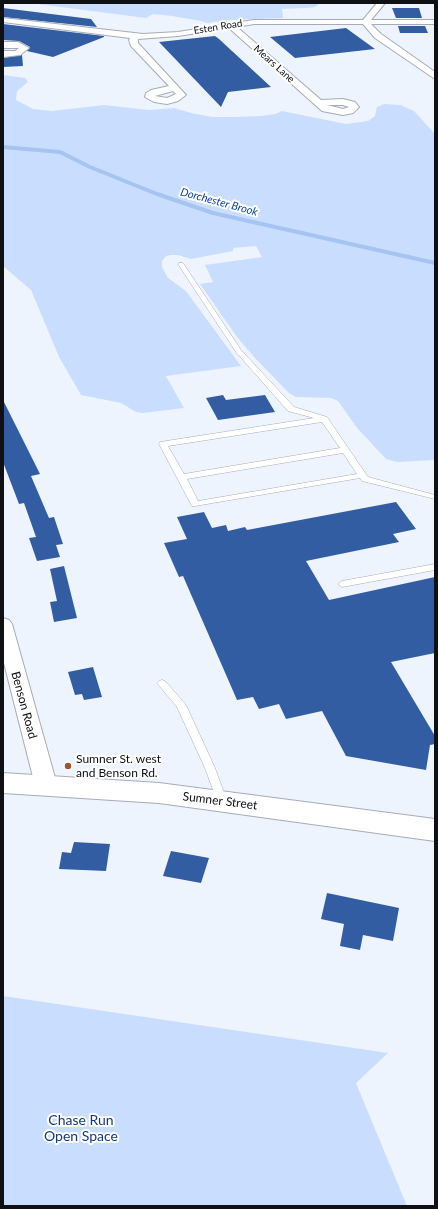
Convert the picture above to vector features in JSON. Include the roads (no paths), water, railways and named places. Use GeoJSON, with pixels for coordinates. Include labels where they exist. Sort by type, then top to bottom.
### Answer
{"type":"FeatureCollection","features":[{"type":"Feature","properties":{"kind":"main road","name":"Sumner Street"},"geometry":{"type":"LineString","coordinates":[[3,783],[159,793],[435,830]]}},
{"type":"Feature","properties":{"kind":"street"},"geometry":{"type":"LineString","coordinates":[[381,3],[366,22],[368,26],[375,33],[433,73]]}},
{"type":"Feature","properties":{"kind":"street","name":"Esten Road"},"geometry":{"type":"LineString","coordinates":[[3,20],[135,37],[168,35],[264,21],[435,22]]}},
{"type":"Feature","properties":{"kind":"street","name":"Mears Lane"},"geometry":{"type":"LineString","coordinates":[[230,25],[318,103]]}},
{"type":"Feature","properties":{"kind":"street"},"geometry":{"type":"LineString","coordinates":[[37,34],[50,26]]}},
{"type":"Feature","properties":{"kind":"street"},"geometry":{"type":"LineString","coordinates":[[135,37],[133,40],[134,44],[175,88]]}},
{"type":"Feature","properties":{"kind":"street"},"geometry":{"type":"LineString","coordinates":[[3,45],[21,43],[25,49],[17,53],[3,54]]}},
{"type":"Feature","properties":{"kind":"street","name":"Benson Road"},"geometry":{"type":"LineString","coordinates":[[3,624],[46,785]]}},
{"type":"Feature","properties":{"kind":"lane"},"geometry":{"type":"LineString","coordinates":[[181,264],[238,351],[291,408],[324,419],[365,479],[434,498]]}},
{"type":"Feature","properties":{"kind":"lane"},"geometry":{"type":"LineString","coordinates":[[324,419],[163,444],[195,504],[363,475]]}},
{"type":"Feature","properties":{"kind":"lane"},"geometry":{"type":"LineString","coordinates":[[182,478],[345,450]]}},
{"type":"Feature","properties":{"kind":"lane"},"geometry":{"type":"LineString","coordinates":[[342,584],[435,567]]}},
{"type":"Feature","properties":{"kind":"lane"},"geometry":{"type":"LineString","coordinates":[[162,683],[181,706],[210,768],[222,801]]}},
{"type":"Feature","properties":{"kind":"waterway","name":"Dorchester Brook"},"geometry":{"type":"LineString","coordinates":[[3,147],[60,152],[90,167],[157,194],[213,213],[435,263]]}},
{"type":"Feature","properties":{"kind":"place","name":"Sumner St. west and Benson Rd."},"geometry":{"type":"Point","coordinates":[68,766]}},
{"type":"Feature","properties":{"kind":"park label","name":"Chase Run Open Space"},"geometry":{"type":"Point","coordinates":[81,1128]}}]}
